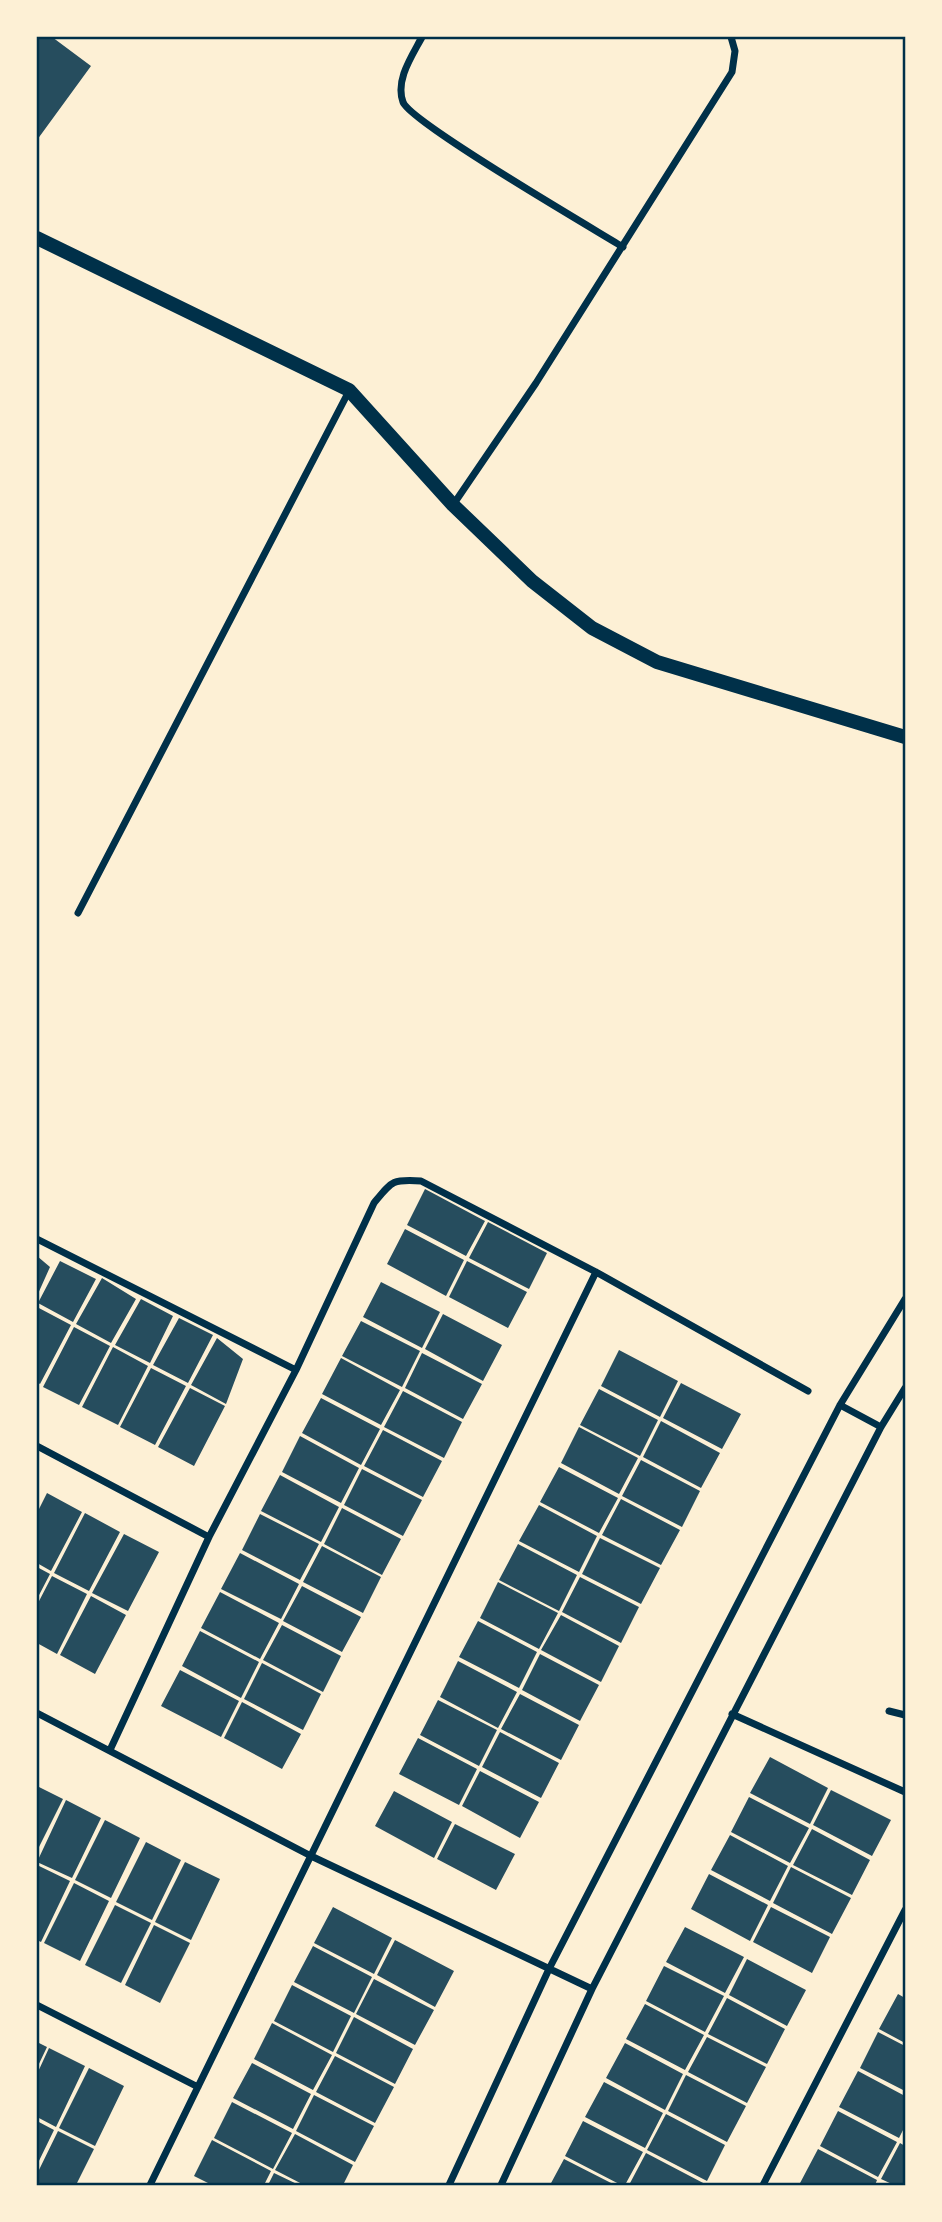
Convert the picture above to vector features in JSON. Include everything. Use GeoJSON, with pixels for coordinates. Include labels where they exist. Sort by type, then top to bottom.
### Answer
{"type":"FeatureCollection","features":[{"type":"Feature","properties":{"kind":"main road"},"geometry":{"type":"LineString","coordinates":[[37,238],[349,390],[453,505],[531,581],[592,628],[657,662],[905,737]]}},
{"type":"Feature","properties":{"kind":"street"},"geometry":{"type":"LineString","coordinates":[[422,37],[404,72],[401,96],[404,106],[418,119],[496,170],[623,247]]}},
{"type":"Feature","properties":{"kind":"street"},"geometry":{"type":"LineString","coordinates":[[453,505],[536,383],[732,72],[735,51],[731,37]]}},
{"type":"Feature","properties":{"kind":"street"},"geometry":{"type":"LineString","coordinates":[[78,913],[349,390]]}},
{"type":"Feature","properties":{"kind":"street"},"geometry":{"type":"LineString","coordinates":[[110,1750],[209,1537],[296,1370],[374,1203],[391,1182],[421,1181],[596,1272],[808,1391]]}},
{"type":"Feature","properties":{"kind":"street"},"geometry":{"type":"LineString","coordinates":[[37,1239],[296,1370]]}},
{"type":"Feature","properties":{"kind":"street"},"geometry":{"type":"LineString","coordinates":[[150,2185],[596,1272]]}},
{"type":"Feature","properties":{"kind":"street"},"geometry":{"type":"LineString","coordinates":[[449,2185],[550,1969],[840,1405],[905,1300]]}},
{"type":"Feature","properties":{"kind":"street"},"geometry":{"type":"LineString","coordinates":[[501,2185],[592,1989],[881,1427],[905,1388]]}},
{"type":"Feature","properties":{"kind":"street"},"geometry":{"type":"LineString","coordinates":[[840,1405],[881,1427]]}},
{"type":"Feature","properties":{"kind":"street"},"geometry":{"type":"LineString","coordinates":[[37,1446],[209,1537]]}},
{"type":"Feature","properties":{"kind":"street"},"geometry":{"type":"LineString","coordinates":[[889,1711],[905,1715]]}},
{"type":"Feature","properties":{"kind":"street"},"geometry":{"type":"LineString","coordinates":[[37,1713],[311,1856],[592,1989]]}},
{"type":"Feature","properties":{"kind":"street"},"geometry":{"type":"LineString","coordinates":[[732,1714],[905,1792]]}},
{"type":"Feature","properties":{"kind":"street"},"geometry":{"type":"LineString","coordinates":[[763,2185],[905,1910]]}},
{"type":"Feature","properties":{"kind":"street"},"geometry":{"type":"LineString","coordinates":[[37,2005],[198,2087]]}},
{"type":"Feature","properties":{"kind":"building"},"geometry":{"type":"Polygon","coordinates":[[[37,37],[52,37],[91,66],[37,140],[37,37]]]}},
{"type":"Feature","properties":{"kind":"building"},"geometry":{"type":"Polygon","coordinates":[[[425,1189],[485,1221],[466,1256],[407,1225],[425,1189]]]}},
{"type":"Feature","properties":{"kind":"building"},"geometry":{"type":"Polygon","coordinates":[[[488,1222],[547,1253],[529,1289],[469,1258],[488,1222]]]}},
{"type":"Feature","properties":{"kind":"building"},"geometry":{"type":"Polygon","coordinates":[[[405,1229],[464,1260],[446,1296],[387,1264],[405,1229]]]}},
{"type":"Feature","properties":{"kind":"building"},"geometry":{"type":"Polygon","coordinates":[[[37,1256],[50,1267],[37,1296],[37,1256]]]}},
{"type":"Feature","properties":{"kind":"building"},"geometry":{"type":"Polygon","coordinates":[[[60,1261],[96,1279],[73,1322],[38,1303],[60,1261]]]}},
{"type":"Feature","properties":{"kind":"building"},"geometry":{"type":"Polygon","coordinates":[[[467,1261],[527,1292],[508,1328],[449,1297],[467,1261]]]}},
{"type":"Feature","properties":{"kind":"building"},"geometry":{"type":"Polygon","coordinates":[[[102,1278],[136,1299],[111,1343],[76,1324],[102,1278]]]}},
{"type":"Feature","properties":{"kind":"building"},"geometry":{"type":"Polygon","coordinates":[[[381,1282],[440,1312],[422,1348],[363,1317],[381,1282]]]}},
{"type":"Feature","properties":{"kind":"building"},"geometry":{"type":"Polygon","coordinates":[[[141,1299],[173,1316],[150,1363],[115,1345],[141,1299]]]}},
{"type":"Feature","properties":{"kind":"building"},"geometry":{"type":"Polygon","coordinates":[[[37,1307],[71,1325],[40,1384],[37,1382],[37,1307]]]}},
{"type":"Feature","properties":{"kind":"building"},"geometry":{"type":"Polygon","coordinates":[[[443,1314],[502,1345],[483,1381],[425,1349],[443,1314]]]}},
{"type":"Feature","properties":{"kind":"building"},"geometry":{"type":"Polygon","coordinates":[[[179,1318],[213,1335],[188,1383],[153,1365],[179,1318]]]}},
{"type":"Feature","properties":{"kind":"building"},"geometry":{"type":"Polygon","coordinates":[[[361,1321],[420,1351],[402,1387],[342,1356],[361,1321]]]}},
{"type":"Feature","properties":{"kind":"building"},"geometry":{"type":"Polygon","coordinates":[[[74,1327],[110,1346],[79,1405],[43,1387],[74,1327]]]}},
{"type":"Feature","properties":{"kind":"building"},"geometry":{"type":"Polygon","coordinates":[[[217,1338],[243,1359],[226,1404],[191,1385],[217,1338]]]}},
{"type":"Feature","properties":{"kind":"building"},"geometry":{"type":"Polygon","coordinates":[[[113,1347],[148,1366],[118,1425],[82,1407],[113,1347]]]}},
{"type":"Feature","properties":{"kind":"building"},"geometry":{"type":"Polygon","coordinates":[[[619,1350],[678,1381],[660,1417],[601,1386],[619,1350]]]}},
{"type":"Feature","properties":{"kind":"building"},"geometry":{"type":"Polygon","coordinates":[[[422,1353],[482,1384],[463,1419],[405,1388],[422,1353]]]}},
{"type":"Feature","properties":{"kind":"building"},"geometry":{"type":"Polygon","coordinates":[[[341,1358],[400,1390],[381,1425],[322,1394],[341,1358]]]}},
{"type":"Feature","properties":{"kind":"building"},"geometry":{"type":"Polygon","coordinates":[[[151,1368],[186,1386],[155,1445],[120,1427],[151,1368]]]}},
{"type":"Feature","properties":{"kind":"building"},"geometry":{"type":"Polygon","coordinates":[[[681,1383],[741,1414],[722,1449],[663,1418],[681,1383]]]}},
{"type":"Feature","properties":{"kind":"building"},"geometry":{"type":"Polygon","coordinates":[[[190,1388],[225,1406],[194,1466],[158,1447],[190,1388]]]}},
{"type":"Feature","properties":{"kind":"building"},"geometry":{"type":"Polygon","coordinates":[[[599,1389],[658,1420],[640,1456],[580,1425],[599,1389]]]}},
{"type":"Feature","properties":{"kind":"building"},"geometry":{"type":"Polygon","coordinates":[[[403,1391],[462,1422],[444,1458],[384,1427],[403,1391]]]}},
{"type":"Feature","properties":{"kind":"building"},"geometry":{"type":"Polygon","coordinates":[[[321,1398],[380,1429],[361,1465],[302,1433],[321,1398]]]}},
{"type":"Feature","properties":{"kind":"building"},"geometry":{"type":"Polygon","coordinates":[[[661,1421],[720,1453],[701,1488],[643,1457],[661,1421]]]}},
{"type":"Feature","properties":{"kind":"building"},"geometry":{"type":"Polygon","coordinates":[[[579,1427],[638,1458],[619,1494],[561,1463],[579,1427]]]}},
{"type":"Feature","properties":{"kind":"building"},"geometry":{"type":"Polygon","coordinates":[[[383,1430],[442,1461],[423,1497],[364,1466],[383,1430]]]}},
{"type":"Feature","properties":{"kind":"building"},"geometry":{"type":"Polygon","coordinates":[[[300,1436],[359,1468],[341,1503],[282,1472],[300,1436]]]}},
{"type":"Feature","properties":{"kind":"building"},"geometry":{"type":"Polygon","coordinates":[[[641,1460],[700,1491],[682,1527],[622,1496],[641,1460]]]}},
{"type":"Feature","properties":{"kind":"building"},"geometry":{"type":"Polygon","coordinates":[[[559,1467],[618,1498],[599,1533],[540,1502],[559,1467]]]}},
{"type":"Feature","properties":{"kind":"building"},"geometry":{"type":"Polygon","coordinates":[[[362,1469],[422,1500],[403,1536],[344,1505],[362,1469]]]}},
{"type":"Feature","properties":{"kind":"building"},"geometry":{"type":"Polygon","coordinates":[[[280,1475],[339,1507],[321,1542],[261,1511],[280,1475]]]}},
{"type":"Feature","properties":{"kind":"building"},"geometry":{"type":"Polygon","coordinates":[[[47,1493],[82,1512],[51,1571],[37,1563],[37,1513],[47,1493]]]}},
{"type":"Feature","properties":{"kind":"building"},"geometry":{"type":"Polygon","coordinates":[[[621,1499],[680,1530],[661,1565],[602,1535],[621,1499]]]}},
{"type":"Feature","properties":{"kind":"building"},"geometry":{"type":"Polygon","coordinates":[[[539,1505],[597,1536],[579,1572],[519,1541],[539,1505]]]}},
{"type":"Feature","properties":{"kind":"building"},"geometry":{"type":"Polygon","coordinates":[[[342,1508],[401,1539],[382,1575],[324,1544],[342,1508]]]}},
{"type":"Feature","properties":{"kind":"building"},"geometry":{"type":"Polygon","coordinates":[[[85,1513],[120,1532],[89,1591],[54,1573],[85,1513]]]}},
{"type":"Feature","properties":{"kind":"building"},"geometry":{"type":"Polygon","coordinates":[[[260,1514],[319,1544],[300,1580],[242,1550],[260,1514]]]}},
{"type":"Feature","properties":{"kind":"building"},"geometry":{"type":"Polygon","coordinates":[[[124,1534],[159,1552],[128,1611],[92,1593],[124,1534]]]}},
{"type":"Feature","properties":{"kind":"building"},"geometry":{"type":"Polygon","coordinates":[[[600,1538],[660,1568],[641,1604],[582,1574],[600,1538]]]}},
{"type":"Feature","properties":{"kind":"building"},"geometry":{"type":"Polygon","coordinates":[[[518,1544],[577,1575],[559,1611],[499,1580],[518,1544]]]}},
{"type":"Feature","properties":{"kind":"building"},"geometry":{"type":"Polygon","coordinates":[[[322,1546],[381,1577],[363,1613],[303,1582],[322,1546]]]}},
{"type":"Feature","properties":{"kind":"building"},"geometry":{"type":"Polygon","coordinates":[[[240,1553],[299,1584],[281,1619],[221,1589],[240,1553]]]}},
{"type":"Feature","properties":{"kind":"building"},"geometry":{"type":"Polygon","coordinates":[[[37,1567],[50,1574],[37,1599],[37,1567]]]}},
{"type":"Feature","properties":{"kind":"building"},"geometry":{"type":"Polygon","coordinates":[[[52,1576],[87,1594],[57,1654],[37,1643],[37,1605],[52,1576]]]}},
{"type":"Feature","properties":{"kind":"building"},"geometry":{"type":"Polygon","coordinates":[[[580,1577],[639,1607],[621,1643],[562,1612],[580,1577]]]}},
{"type":"Feature","properties":{"kind":"building"},"geometry":{"type":"Polygon","coordinates":[[[498,1582],[558,1613],[539,1649],[480,1618],[498,1582]]]}},
{"type":"Feature","properties":{"kind":"building"},"geometry":{"type":"Polygon","coordinates":[[[302,1586],[361,1617],[342,1652],[283,1621],[302,1586]]]}},
{"type":"Feature","properties":{"kind":"building"},"geometry":{"type":"Polygon","coordinates":[[[220,1592],[279,1623],[260,1659],[201,1628],[220,1592]]]}},
{"type":"Feature","properties":{"kind":"building"},"geometry":{"type":"Polygon","coordinates":[[[91,1596],[126,1615],[95,1674],[60,1655],[91,1596]]]}},
{"type":"Feature","properties":{"kind":"building"},"geometry":{"type":"Polygon","coordinates":[[[561,1615],[619,1646],[601,1682],[541,1650],[561,1615]]]}},
{"type":"Feature","properties":{"kind":"building"},"geometry":{"type":"Polygon","coordinates":[[[478,1621],[537,1652],[519,1688],[459,1657],[478,1621]]]}},
{"type":"Feature","properties":{"kind":"building"},"geometry":{"type":"Polygon","coordinates":[[[282,1625],[341,1656],[323,1692],[263,1660],[282,1625]]]}},
{"type":"Feature","properties":{"kind":"building"},"geometry":{"type":"Polygon","coordinates":[[[200,1631],[259,1662],[241,1698],[182,1666],[200,1631]]]}},
{"type":"Feature","properties":{"kind":"building"},"geometry":{"type":"Polygon","coordinates":[[[540,1654],[599,1685],[580,1721],[522,1690],[540,1654]]]}},
{"type":"Feature","properties":{"kind":"building"},"geometry":{"type":"Polygon","coordinates":[[[458,1661],[517,1692],[498,1728],[440,1697],[458,1661]]]}},
{"type":"Feature","properties":{"kind":"building"},"geometry":{"type":"Polygon","coordinates":[[[262,1663],[321,1694],[303,1730],[244,1699],[262,1663]]]}},
{"type":"Feature","properties":{"kind":"building"},"geometry":{"type":"Polygon","coordinates":[[[180,1670],[239,1701],[221,1737],[161,1706],[180,1670]]]}},
{"type":"Feature","properties":{"kind":"building"},"geometry":{"type":"Polygon","coordinates":[[[520,1694],[579,1725],[561,1760],[501,1729],[520,1694]]]}},
{"type":"Feature","properties":{"kind":"building"},"geometry":{"type":"Polygon","coordinates":[[[438,1700],[497,1730],[479,1766],[420,1735],[438,1700]]]}},
{"type":"Feature","properties":{"kind":"building"},"geometry":{"type":"Polygon","coordinates":[[[242,1702],[301,1734],[282,1769],[224,1738],[242,1702]]]}},
{"type":"Feature","properties":{"kind":"building"},"geometry":{"type":"Polygon","coordinates":[[[500,1732],[559,1763],[541,1798],[482,1767],[500,1732]]]}},
{"type":"Feature","properties":{"kind":"building"},"geometry":{"type":"Polygon","coordinates":[[[418,1738],[477,1769],[459,1805],[399,1774],[418,1738]]]}},
{"type":"Feature","properties":{"kind":"building"},"geometry":{"type":"Polygon","coordinates":[[[770,1757],[828,1788],[810,1824],[750,1793],[770,1757]]]}},
{"type":"Feature","properties":{"kind":"building"},"geometry":{"type":"Polygon","coordinates":[[[480,1771],[539,1802],[520,1838],[462,1806],[480,1771]]]}},
{"type":"Feature","properties":{"kind":"building"},"geometry":{"type":"Polygon","coordinates":[[[37,1786],[63,1799],[37,1851],[37,1786]]]}},
{"type":"Feature","properties":{"kind":"building"},"geometry":{"type":"Polygon","coordinates":[[[831,1790],[891,1820],[872,1856],[813,1825],[831,1790]]]}},
{"type":"Feature","properties":{"kind":"building"},"geometry":{"type":"Polygon","coordinates":[[[394,1791],[452,1822],[434,1858],[375,1826],[394,1791]]]}},
{"type":"Feature","properties":{"kind":"building"},"geometry":{"type":"Polygon","coordinates":[[[749,1797],[809,1828],[790,1863],[731,1832],[749,1797]]]}},
{"type":"Feature","properties":{"kind":"building"},"geometry":{"type":"Polygon","coordinates":[[[66,1800],[101,1818],[72,1878],[37,1862],[66,1800]]]}},
{"type":"Feature","properties":{"kind":"building"},"geometry":{"type":"Polygon","coordinates":[[[105,1820],[140,1838],[111,1898],[75,1880],[105,1820]]]}},
{"type":"Feature","properties":{"kind":"building"},"geometry":{"type":"Polygon","coordinates":[[[455,1824],[515,1854],[496,1890],[437,1859],[455,1824]]]}},
{"type":"Feature","properties":{"kind":"building"},"geometry":{"type":"Polygon","coordinates":[[[812,1829],[870,1860],[852,1895],[793,1865],[812,1829]]]}},
{"type":"Feature","properties":{"kind":"building"},"geometry":{"type":"Polygon","coordinates":[[[730,1835],[788,1866],[770,1901],[711,1870],[730,1835]]]}},
{"type":"Feature","properties":{"kind":"building"},"geometry":{"type":"Polygon","coordinates":[[[146,1842],[181,1860],[152,1920],[116,1902],[146,1842]]]}},
{"type":"Feature","properties":{"kind":"building"},"geometry":{"type":"Polygon","coordinates":[[[185,1862],[220,1879],[191,1940],[155,1922],[185,1862]]]}},
{"type":"Feature","properties":{"kind":"building"},"geometry":{"type":"Polygon","coordinates":[[[37,1865],[70,1881],[41,1942],[37,1940],[37,1865]]]}},
{"type":"Feature","properties":{"kind":"building"},"geometry":{"type":"Polygon","coordinates":[[[791,1867],[851,1898],[832,1934],[773,1903],[791,1867]]]}},
{"type":"Feature","properties":{"kind":"building"},"geometry":{"type":"Polygon","coordinates":[[[709,1874],[768,1905],[750,1941],[691,1909],[709,1874]]]}},
{"type":"Feature","properties":{"kind":"building"},"geometry":{"type":"Polygon","coordinates":[[[74,1883],[109,1901],[80,1961],[44,1943],[74,1883]]]}},
{"type":"Feature","properties":{"kind":"building"},"geometry":{"type":"Polygon","coordinates":[[[115,1905],[151,1923],[121,1983],[85,1965],[115,1905]]]}},
{"type":"Feature","properties":{"kind":"building"},"geometry":{"type":"Polygon","coordinates":[[[333,1907],[392,1938],[374,1974],[314,1943],[333,1907]]]}},
{"type":"Feature","properties":{"kind":"building"},"geometry":{"type":"Polygon","coordinates":[[[771,1907],[830,1937],[812,1973],[753,1942],[771,1907]]]}},
{"type":"Feature","properties":{"kind":"building"},"geometry":{"type":"Polygon","coordinates":[[[154,1925],[190,1943],[160,2003],[125,1985],[154,1925]]]}},
{"type":"Feature","properties":{"kind":"building"},"geometry":{"type":"Polygon","coordinates":[[[685,1927],[744,1957],[725,1993],[666,1962],[685,1927]]]}},
{"type":"Feature","properties":{"kind":"building"},"geometry":{"type":"Polygon","coordinates":[[[395,1940],[454,1971],[435,2007],[377,1975],[395,1940]]]}},
{"type":"Feature","properties":{"kind":"building"},"geometry":{"type":"Polygon","coordinates":[[[313,1946],[372,1977],[354,2013],[294,1982],[313,1946]]]}},
{"type":"Feature","properties":{"kind":"building"},"geometry":{"type":"Polygon","coordinates":[[[747,1959],[806,1990],[787,2026],[729,1995],[747,1959]]]}},
{"type":"Feature","properties":{"kind":"building"},"geometry":{"type":"Polygon","coordinates":[[[664,1966],[724,1996],[705,2032],[646,2001],[664,1966]]]}},
{"type":"Feature","properties":{"kind":"building"},"geometry":{"type":"Polygon","coordinates":[[[374,1979],[434,2010],[415,2045],[356,2014],[374,1979]]]}},
{"type":"Feature","properties":{"kind":"building"},"geometry":{"type":"Polygon","coordinates":[[[292,1985],[351,2016],[333,2052],[274,2021],[292,1985]]]}},
{"type":"Feature","properties":{"kind":"building"},"geometry":{"type":"Polygon","coordinates":[[[898,1994],[905,1998],[905,2043],[879,2029],[898,1994]]]}},
{"type":"Feature","properties":{"kind":"building"},"geometry":{"type":"Polygon","coordinates":[[[727,1998],[785,2029],[767,2064],[708,2034],[727,1998]]]}},
{"type":"Feature","properties":{"kind":"building"},"geometry":{"type":"Polygon","coordinates":[[[645,2004],[704,2035],[685,2070],[626,2039],[645,2004]]]}},
{"type":"Feature","properties":{"kind":"building"},"geometry":{"type":"Polygon","coordinates":[[[354,2017],[413,2049],[395,2084],[336,2053],[354,2017]]]}},
{"type":"Feature","properties":{"kind":"building"},"geometry":{"type":"Polygon","coordinates":[[[272,2023],[332,2055],[313,2090],[254,2059],[272,2023]]]}},
{"type":"Feature","properties":{"kind":"building"},"geometry":{"type":"Polygon","coordinates":[[[878,2032],[905,2046],[905,2091],[860,2068],[878,2032]]]}},
{"type":"Feature","properties":{"kind":"building"},"geometry":{"type":"Polygon","coordinates":[[[707,2037],[766,2067],[747,2103],[688,2072],[707,2037]]]}},
{"type":"Feature","properties":{"kind":"building"},"geometry":{"type":"Polygon","coordinates":[[[37,2042],[47,2047],[37,2068],[37,2042]]]}},
{"type":"Feature","properties":{"kind":"building"},"geometry":{"type":"Polygon","coordinates":[[[625,2043],[683,2074],[665,2110],[606,2078],[625,2043]]]}},
{"type":"Feature","properties":{"kind":"building"},"geometry":{"type":"Polygon","coordinates":[[[49,2048],[85,2066],[56,2127],[37,2117],[37,2074],[49,2048]]]}},
{"type":"Feature","properties":{"kind":"building"},"geometry":{"type":"Polygon","coordinates":[[[335,2056],[394,2087],[375,2123],[316,2092],[335,2056]]]}},
{"type":"Feature","properties":{"kind":"building"},"geometry":{"type":"Polygon","coordinates":[[[252,2063],[311,2094],[293,2129],[233,2098],[252,2063]]]}},
{"type":"Feature","properties":{"kind":"building"},"geometry":{"type":"Polygon","coordinates":[[[89,2068],[124,2086],[95,2146],[59,2128],[89,2068]]]}},
{"type":"Feature","properties":{"kind":"building"},"geometry":{"type":"Polygon","coordinates":[[[858,2071],[905,2096],[905,2126],[899,2138],[839,2107],[858,2071]]]}},
{"type":"Feature","properties":{"kind":"building"},"geometry":{"type":"Polygon","coordinates":[[[686,2075],[746,2106],[727,2142],[668,2111],[686,2075]]]}},
{"type":"Feature","properties":{"kind":"building"},"geometry":{"type":"Polygon","coordinates":[[[604,2082],[663,2113],[645,2148],[585,2117],[604,2082]]]}},
{"type":"Feature","properties":{"kind":"building"},"geometry":{"type":"Polygon","coordinates":[[[314,2095],[374,2126],[355,2162],[296,2131],[314,2095]]]}},
{"type":"Feature","properties":{"kind":"building"},"geometry":{"type":"Polygon","coordinates":[[[232,2102],[292,2133],[273,2169],[214,2138],[232,2102]]]}},
{"type":"Feature","properties":{"kind":"building"},"geometry":{"type":"Polygon","coordinates":[[[838,2111],[897,2142],[878,2177],[820,2146],[838,2111]]]}},
{"type":"Feature","properties":{"kind":"building"},"geometry":{"type":"Polygon","coordinates":[[[666,2114],[725,2145],[707,2181],[647,2150],[666,2114]]]}},
{"type":"Feature","properties":{"kind":"building"},"geometry":{"type":"Polygon","coordinates":[[[37,2121],[54,2130],[37,2165],[37,2121]]]}},
{"type":"Feature","properties":{"kind":"building"},"geometry":{"type":"Polygon","coordinates":[[[583,2121],[643,2152],[625,2185],[565,2156],[583,2121]]]}},
{"type":"Feature","properties":{"kind":"building"},"geometry":{"type":"Polygon","coordinates":[[[58,2131],[94,2149],[76,2185],[37,2185],[37,2174],[58,2131]]]}},
{"type":"Feature","properties":{"kind":"building"},"geometry":{"type":"Polygon","coordinates":[[[295,2134],[353,2165],[343,2185],[304,2185],[275,2170],[295,2134]]]}},
{"type":"Feature","properties":{"kind":"building"},"geometry":{"type":"Polygon","coordinates":[[[212,2140],[271,2171],[264,2185],[212,2185],[194,2176],[212,2140]]]}},
{"type":"Feature","properties":{"kind":"building"},"geometry":{"type":"Polygon","coordinates":[[[900,2143],[905,2146],[905,2185],[894,2185],[881,2179],[900,2143]]]}},
{"type":"Feature","properties":{"kind":"building"},"geometry":{"type":"Polygon","coordinates":[[[818,2149],[877,2180],[875,2185],[799,2185],[818,2149]]]}},
{"type":"Feature","properties":{"kind":"building"},"geometry":{"type":"Polygon","coordinates":[[[646,2153],[707,2185],[629,2185],[646,2153]]]}},
{"type":"Feature","properties":{"kind":"building"},"geometry":{"type":"Polygon","coordinates":[[[564,2159],[615,2185],[550,2185],[564,2159]]]}},
{"type":"Feature","properties":{"kind":"building"},"geometry":{"type":"Polygon","coordinates":[[[274,2173],[299,2185],[268,2185],[274,2173]]]}}]}
